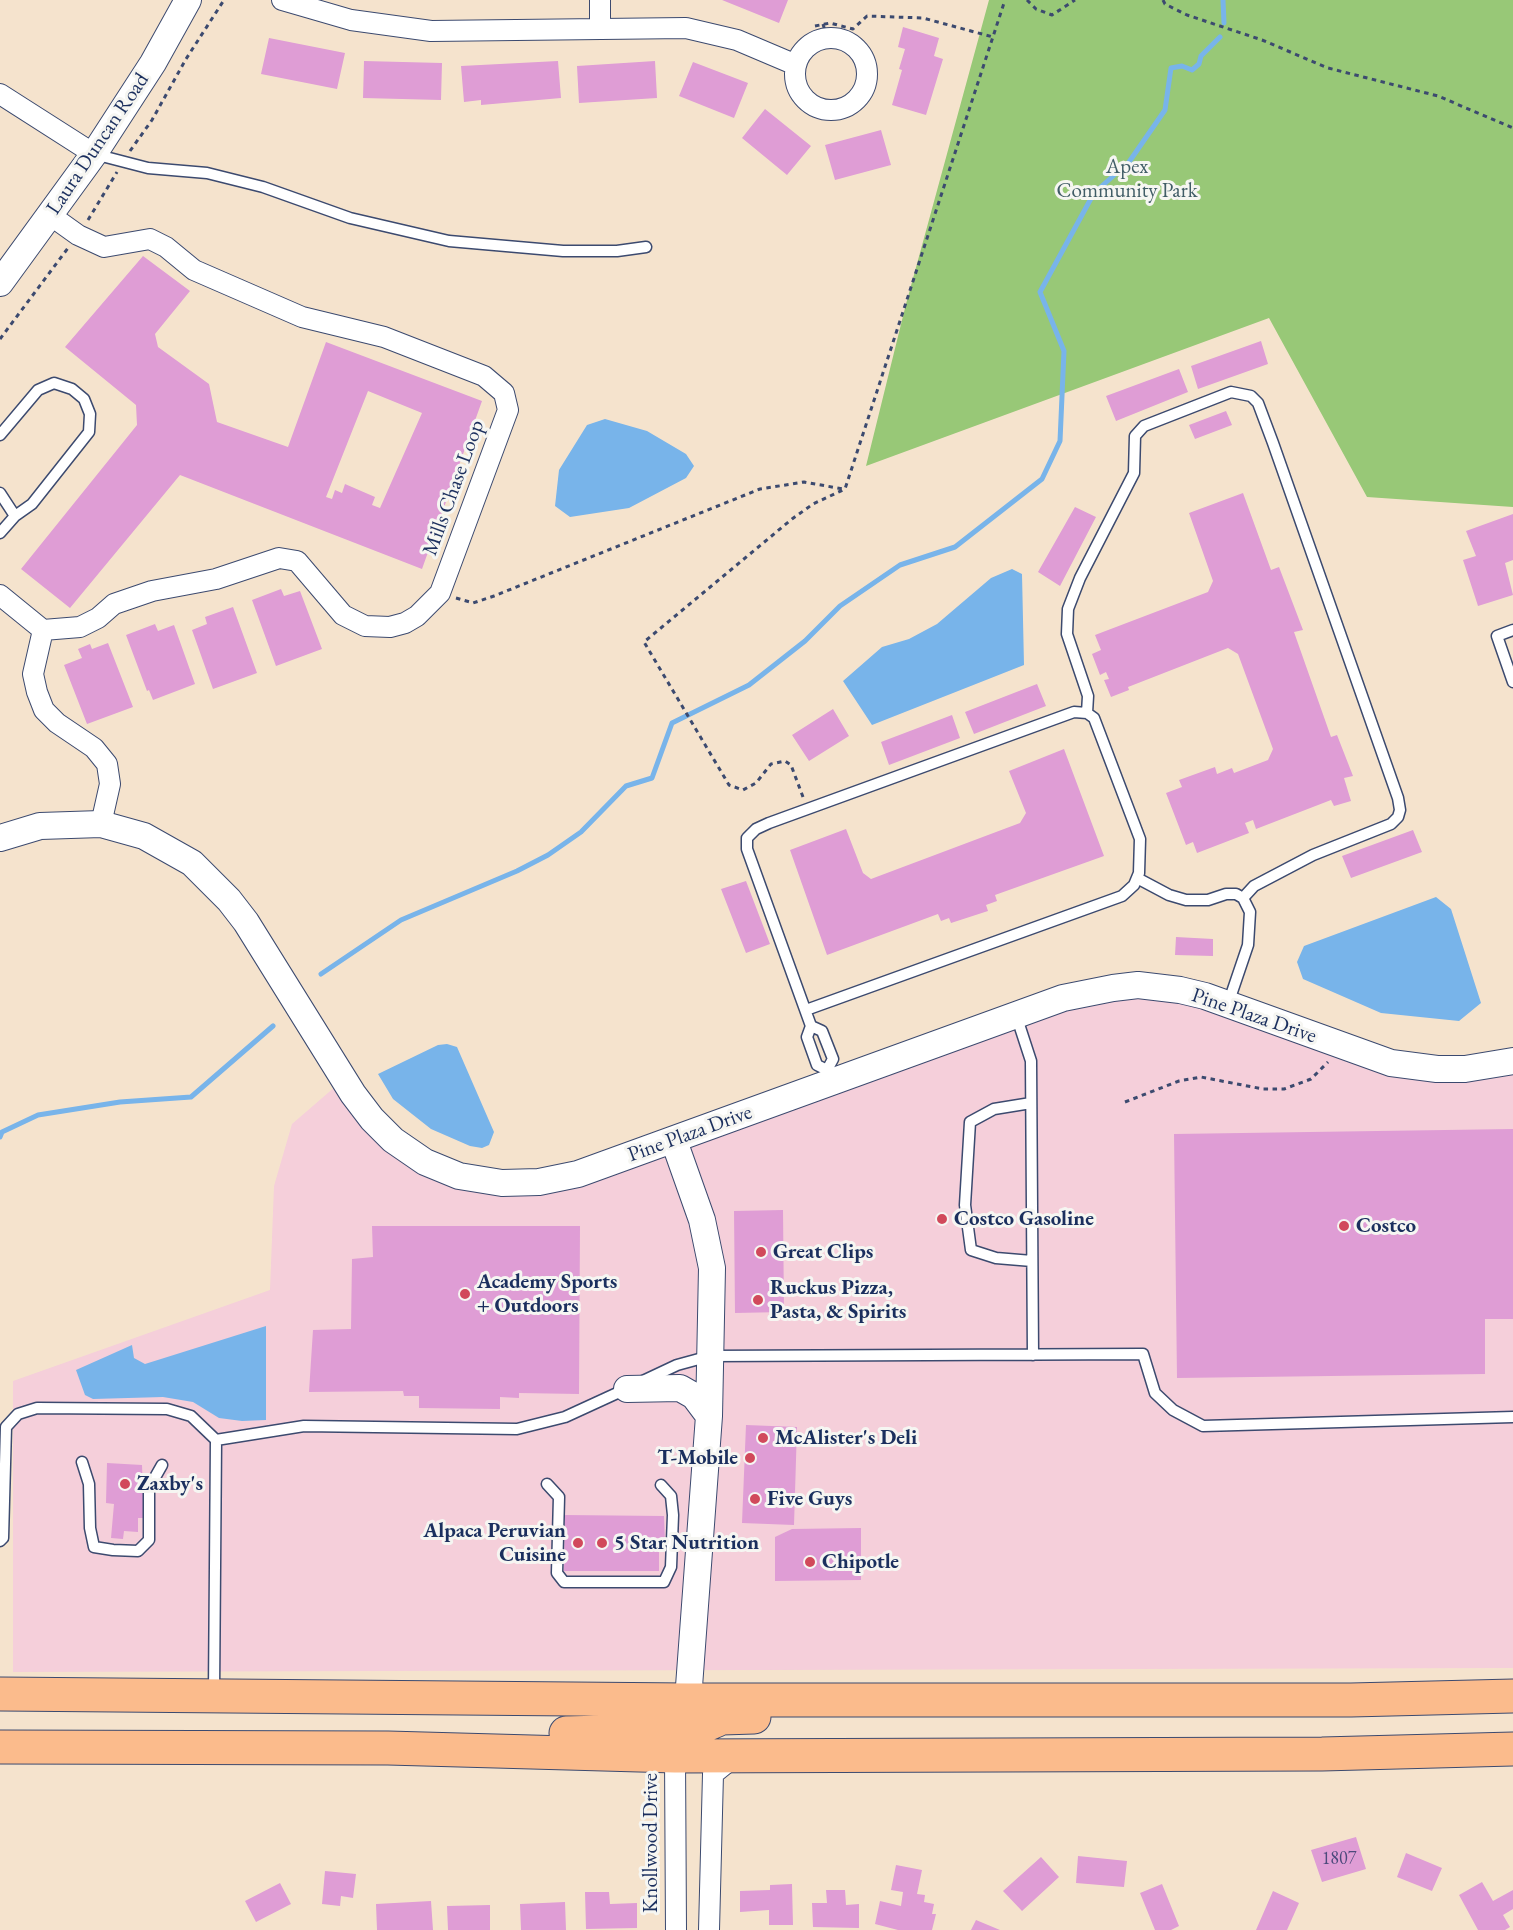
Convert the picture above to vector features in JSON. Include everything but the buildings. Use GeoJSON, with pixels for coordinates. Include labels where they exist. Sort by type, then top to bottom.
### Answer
{"type":"FeatureCollection","features":[{"type":"Feature","properties":{"kind":"highway"},"geometry":{"type":"LineString","coordinates":[[0,1694],[687,1700],[1350,1700],[1513,1696]]}},
{"type":"Feature","properties":{"kind":"highway"},"geometry":{"type":"LineString","coordinates":[[675,1756],[701,1727],[722,1718],[945,1711],[1027,1699]]}},
{"type":"Feature","properties":{"kind":"highway"},"geometry":{"type":"LineString","coordinates":[[352,1747],[395,1740],[496,1734],[641,1731],[676,1723],[683,1714],[687,1700]]}},
{"type":"Feature","properties":{"kind":"highway"},"geometry":{"type":"LineString","coordinates":[[0,1747],[352,1747],[675,1756],[1310,1754],[1513,1749]]}},
{"type":"Feature","properties":{"kind":"street","name":"Laura Duncan Road"},"geometry":{"type":"LineString","coordinates":[[0,283],[94,154],[153,63],[188,0]]}},
{"type":"Feature","properties":{"kind":"street"},"geometry":{"type":"LineString","coordinates":[[282,0],[351,20],[431,31],[686,28],[737,40],[796,65]]}},
{"type":"Feature","properties":{"kind":"street"},"geometry":{"type":"LineString","coordinates":[[600,0],[600,28]]}},
{"type":"Feature","properties":{"kind":"street"},"geometry":{"type":"LineString","coordinates":[[821,29],[850,43],[865,62],[866,80],[859,96],[850,104],[838,109],[815,106],[798,88],[795,77],[796,65],[821,29]]}},
{"type":"Feature","properties":{"kind":"street"},"geometry":{"type":"LineString","coordinates":[[0,94],[94,154]]}},
{"type":"Feature","properties":{"kind":"street","name":"Mills Chase Loop"},"geometry":{"type":"LineString","coordinates":[[43,630],[80,627],[98,618],[114,604],[152,591],[216,579],[279,558],[297,561],[343,615],[365,626],[390,627],[405,623],[417,616],[440,593],[508,410],[504,393],[484,376],[384,337],[302,317],[205,275],[150,239],[104,248],[78,235],[50,215]]}},
{"type":"Feature","properties":{"kind":"street"},"geometry":{"type":"LineString","coordinates":[[0,595],[43,630],[33,674],[44,710],[94,748],[107,764],[110,784],[101,824]]}},
{"type":"Feature","properties":{"kind":"street","name":"Pine Plaza Drive"},"geometry":{"type":"LineString","coordinates":[[0,838],[40,826],[101,824],[123,828],[167,847],[192,863],[211,880],[246,922],[359,1102],[393,1140],[425,1162],[470,1178],[502,1184],[539,1182],[578,1174],[674,1141],[829,1077],[1090,991],[1138,985],[1180,990],[1228,1004],[1391,1063],[1425,1068],[1466,1069],[1513,1061]]}},
{"type":"Feature","properties":{"kind":"street"},"geometry":{"type":"LineString","coordinates":[[674,1141],[708,1246],[712,1291],[709,1416],[687,1700]]}},
{"type":"Feature","properties":{"kind":"street"},"geometry":{"type":"LineString","coordinates":[[627,1389],[680,1388],[699,1400],[709,1416]]}},
{"type":"Feature","properties":{"kind":"street","name":"Knollwood Drive"},"geometry":{"type":"LineString","coordinates":[[675,1756],[676,1930]]}},
{"type":"Feature","properties":{"kind":"street"},"geometry":{"type":"LineString","coordinates":[[709,1930],[713,1774],[737,1756]]}},
{"type":"Feature","properties":{"kind":"lane"},"geometry":{"type":"LineString","coordinates":[[94,154],[148,168],[207,173],[262,187],[350,218],[449,241],[563,251],[617,251],[646,247]]}},
{"type":"Feature","properties":{"kind":"lane"},"geometry":{"type":"LineString","coordinates":[[0,435],[38,390],[54,383],[72,389],[84,399],[90,414],[89,432],[32,504],[15,516],[0,533]]}},
{"type":"Feature","properties":{"kind":"lane"},"geometry":{"type":"LineString","coordinates":[[1087,713],[1088,696],[1067,634],[1068,609],[1080,578],[1134,473],[1136,436],[1144,426],[1231,392],[1251,396],[1258,403],[1273,443],[1398,798],[1400,810],[1398,818],[1391,824],[1313,855],[1254,886],[1244,898]]}},
{"type":"Feature","properties":{"kind":"lane"},"geometry":{"type":"LineString","coordinates":[[0,493],[15,516]]}},
{"type":"Feature","properties":{"kind":"lane"},"geometry":{"type":"LineString","coordinates":[[1513,630],[1497,636],[1513,682]]}},
{"type":"Feature","properties":{"kind":"lane"},"geometry":{"type":"LineString","coordinates":[[806,1010],[1122,896],[1137,878],[1140,839],[1101,730],[1094,718],[1087,713],[1074,712],[808,809],[756,829],[747,837],[747,849],[811,1026],[807,1037],[817,1065],[829,1077]]}},
{"type":"Feature","properties":{"kind":"lane"},"geometry":{"type":"LineString","coordinates":[[1137,878],[1169,895],[1186,900],[1208,900],[1226,894],[1236,894],[1244,898],[1250,912],[1249,936],[1228,1004]]}},
{"type":"Feature","properties":{"kind":"lane"},"geometry":{"type":"LineString","coordinates":[[1016,1015],[1031,1061],[1033,1355]]}},
{"type":"Feature","properties":{"kind":"lane"},"geometry":{"type":"LineString","coordinates":[[811,1026],[822,1031],[833,1059],[829,1077]]}},
{"type":"Feature","properties":{"kind":"lane"},"geometry":{"type":"LineString","coordinates":[[1030,1103],[994,1109],[970,1122],[965,1205],[971,1250],[996,1258],[1032,1261]]}},
{"type":"Feature","properties":{"kind":"lane"},"geometry":{"type":"LineString","coordinates":[[216,1440],[304,1426],[517,1429],[565,1417],[677,1365],[710,1356],[1143,1354],[1155,1394],[1173,1410],[1203,1426],[1513,1417]]}},
{"type":"Feature","properties":{"kind":"lane"},"geometry":{"type":"LineString","coordinates":[[0,1541],[3,1538],[2,1473],[6,1426],[18,1414],[37,1408],[167,1409],[191,1416],[216,1440],[214,1695]]}},
{"type":"Feature","properties":{"kind":"lane"},"geometry":{"type":"LineString","coordinates":[[82,1462],[89,1484],[90,1528],[94,1547],[138,1551],[148,1539],[149,1488],[162,1465]]}},
{"type":"Feature","properties":{"kind":"lane"},"geometry":{"type":"LineString","coordinates":[[547,1484],[558,1497],[557,1573],[564,1582],[664,1582],[671,1567],[672,1515],[671,1496],[660,1485]]}},
{"type":"Feature","properties":{"kind":"path"},"geometry":{"type":"LineString","coordinates":[[88,219],[152,120],[186,59],[224,0]]}},
{"type":"Feature","properties":{"kind":"path"},"geometry":{"type":"LineString","coordinates":[[808,809],[791,765],[785,761],[771,764],[756,783],[743,790],[732,788],[722,775],[644,642],[792,519],[813,504],[845,489],[1005,0]]}},
{"type":"Feature","properties":{"kind":"path"},"geometry":{"type":"LineString","coordinates":[[1027,0],[1044,14],[1052,15],[1075,0]]}},
{"type":"Feature","properties":{"kind":"path"},"geometry":{"type":"LineString","coordinates":[[1163,0],[1165,4],[1187,15],[1262,40],[1328,68],[1438,96],[1513,128]]}},
{"type":"Feature","properties":{"kind":"path"},"geometry":{"type":"LineString","coordinates":[[821,29],[841,24],[853,28],[867,16],[923,18],[993,37]]}},
{"type":"Feature","properties":{"kind":"path"},"geometry":{"type":"LineString","coordinates":[[0,339],[67,249]]}},
{"type":"Feature","properties":{"kind":"path"},"geometry":{"type":"LineString","coordinates":[[440,593],[472,603],[760,489],[804,482],[845,489]]}},
{"type":"Feature","properties":{"kind":"path"},"geometry":{"type":"LineString","coordinates":[[1125,1102],[1179,1081],[1201,1077],[1213,1077],[1251,1087],[1284,1089],[1311,1079],[1328,1062]]}},
{"type":"Feature","properties":{"kind":"shaded area"},"geometry":{"type":"Polygon","coordinates":[[[1151,998],[1205,1006],[1286,1035],[1513,1071],[1513,1668],[13,1672],[13,1381],[270,1290],[274,1186],[292,1124],[336,1086],[440,1180],[481,1193],[521,1193],[1097,999],[1151,998]]]}},
{"type":"Feature","properties":{"kind":"green space","name":"Apex Community Park"},"geometry":{"type":"Polygon","coordinates":[[[989,0],[1513,0],[1513,507],[1367,497],[1269,318],[866,466],[906,304],[989,0]]]}},
{"type":"Feature","properties":{"kind":"water"},"geometry":{"type":"Polygon","coordinates":[[[605,419],[647,431],[686,454],[694,466],[686,478],[629,508],[570,517],[555,506],[559,470],[587,425],[605,419]]]}},
{"type":"Feature","properties":{"kind":"water"},"geometry":{"type":"Polygon","coordinates":[[[1012,569],[1022,574],[1024,665],[872,725],[843,681],[882,647],[909,639],[937,624],[991,578],[1012,569]]]}},
{"type":"Feature","properties":{"kind":"water"},"geometry":{"type":"Polygon","coordinates":[[[1436,897],[1451,909],[1481,1003],[1459,1021],[1381,1013],[1303,979],[1297,962],[1304,946],[1436,897]]]}},
{"type":"Feature","properties":{"kind":"water"},"geometry":{"type":"Polygon","coordinates":[[[447,1044],[457,1047],[494,1132],[489,1145],[482,1148],[470,1146],[431,1129],[393,1099],[378,1074],[438,1045],[447,1044]]]}},
{"type":"Feature","properties":{"kind":"water"},"geometry":{"type":"Polygon","coordinates":[[[266,1326],[266,1420],[242,1421],[219,1418],[193,1402],[163,1397],[93,1399],[85,1395],[76,1370],[132,1345],[134,1358],[145,1364],[266,1326]]]}},
{"type":"Feature","properties":{"kind":"waterway"},"geometry":{"type":"LineString","coordinates":[[1223,0],[1224,23]]}},
{"type":"Feature","properties":{"kind":"waterway"},"geometry":{"type":"LineString","coordinates":[[321,974],[401,920],[517,871],[548,855],[581,832],[626,786],[652,778],[672,723],[749,685],[805,641],[840,606],[900,565],[955,547],[1042,479],[1060,441],[1064,351],[1040,292],[1094,193],[1129,162],[1165,110],[1171,68],[1182,66],[1192,70],[1199,64],[1201,56],[1220,37]]}},
{"type":"Feature","properties":{"kind":"waterway"},"geometry":{"type":"LineString","coordinates":[[0,1137],[2,1132],[38,1115],[120,1102],[191,1097],[273,1026]]}},
{"type":"Feature","properties":{"kind":"place","name":"Costco Gasoline"},"geometry":{"type":"Point","coordinates":[942,1219]}},
{"type":"Feature","properties":{"kind":"place","name":"Costco"},"geometry":{"type":"Point","coordinates":[1344,1226]}},
{"type":"Feature","properties":{"kind":"place","name":"Great Clips"},"geometry":{"type":"Point","coordinates":[761,1252]}},
{"type":"Feature","properties":{"kind":"place","name":"Academy Sports + Outdoors"},"geometry":{"type":"Point","coordinates":[465,1294]}},
{"type":"Feature","properties":{"kind":"place","name":"Ruckus Pizza, Pasta, & Spirits"},"geometry":{"type":"Point","coordinates":[758,1300]}},
{"type":"Feature","properties":{"kind":"place","name":"McAlister's Deli"},"geometry":{"type":"Point","coordinates":[763,1438]}},
{"type":"Feature","properties":{"kind":"place","name":"T-Mobile"},"geometry":{"type":"Point","coordinates":[750,1458]}},
{"type":"Feature","properties":{"kind":"place","name":"Zaxby's"},"geometry":{"type":"Point","coordinates":[125,1484]}},
{"type":"Feature","properties":{"kind":"place","name":"Five Guys"},"geometry":{"type":"Point","coordinates":[755,1499]}},
{"type":"Feature","properties":{"kind":"place","name":"Alpaca Peruvian Cuisine"},"geometry":{"type":"Point","coordinates":[578,1543]}},
{"type":"Feature","properties":{"kind":"place","name":"5 Star Nutrition"},"geometry":{"type":"Point","coordinates":[602,1543]}},
{"type":"Feature","properties":{"kind":"place","name":"Chipotle"},"geometry":{"type":"Point","coordinates":[810,1562]}}]}
